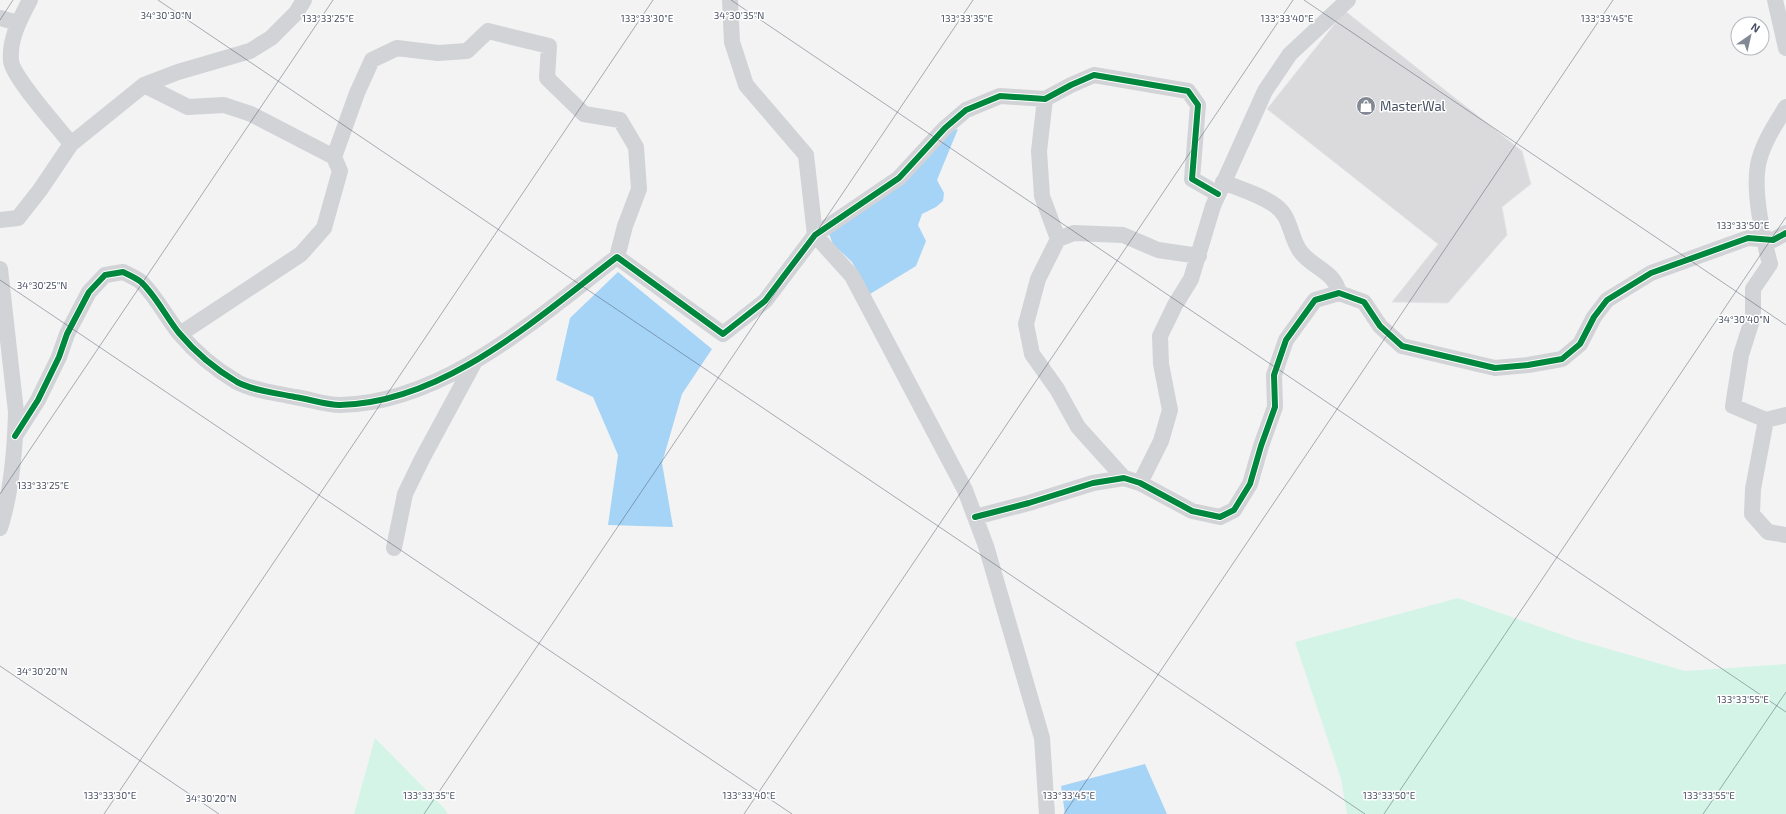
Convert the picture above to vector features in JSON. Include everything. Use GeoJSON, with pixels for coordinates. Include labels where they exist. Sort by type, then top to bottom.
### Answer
{"type":"FeatureCollection","features":[{"type":"Feature","properties":{"kind":"street"},"geometry":{"type":"LineString","coordinates":[[30,0],[18,23],[12,46],[11,63],[18,76],[71,144]]}},
{"type":"Feature","properties":{"kind":"street"},"geometry":{"type":"LineString","coordinates":[[0,220],[18,218],[40,190],[71,144],[144,85],[178,72],[250,51],[271,38],[296,13],[304,0]]}},
{"type":"Feature","properties":{"kind":"street"},"geometry":{"type":"LineString","coordinates":[[730,0],[732,42],[746,85],[806,155],[815,235],[852,276],[965,490],[986,546],[1042,738],[1047,814]]}},
{"type":"Feature","properties":{"kind":"street"},"geometry":{"type":"LineString","coordinates":[[1140,483],[1161,442],[1170,410],[1161,364],[1160,336],[1174,305],[1191,279],[1213,206],[1265,91],[1290,54],[1348,0]]}},
{"type":"Feature","properties":{"kind":"street"},"geometry":{"type":"LineString","coordinates":[[1775,0],[1786,48]]}},
{"type":"Feature","properties":{"kind":"street"},"geometry":{"type":"LineString","coordinates":[[0,18],[18,23]]}},
{"type":"Feature","properties":{"kind":"street"},"geometry":{"type":"LineString","coordinates":[[16,436],[38,400],[59,357],[67,334],[89,292],[105,275],[123,272],[141,282],[180,334],[208,362],[238,382],[260,390],[339,405],[386,399],[414,390],[475,361],[527,328],[617,257],[625,226],[639,189],[636,147],[620,120],[584,114],[547,78],[548,46],[488,31],[467,51],[438,53],[397,48],[372,60],[357,94],[334,157]]}},
{"type":"Feature","properties":{"kind":"street"},"geometry":{"type":"LineString","coordinates":[[617,257],[723,334],[765,301],[815,235],[899,178],[945,128],[966,110],[1000,96],[1045,99],[1070,85],[1094,75],[1188,91],[1198,105],[1192,179],[1221,188],[1258,196],[1277,207],[1287,218],[1292,236],[1301,252],[1337,282],[1339,292]]}},
{"type":"Feature","properties":{"kind":"street"},"geometry":{"type":"LineString","coordinates":[[144,85],[188,107],[224,105],[251,114],[334,157],[340,171],[324,228],[301,254],[180,334]]}},
{"type":"Feature","properties":{"kind":"street"},"geometry":{"type":"LineString","coordinates":[[1045,99],[1040,151],[1042,196],[1058,239]]}},
{"type":"Feature","properties":{"kind":"street"},"geometry":{"type":"LineString","coordinates":[[1786,107],[1765,144],[1758,166],[1758,201],[1763,239],[1770,264],[1753,289],[1753,317],[1741,355],[1733,406],[1766,420],[1786,415]]}},
{"type":"Feature","properties":{"kind":"street"},"geometry":{"type":"LineString","coordinates":[[1124,478],[1078,428],[1057,388],[1032,354],[1026,324],[1038,279],[1058,239],[1074,233],[1123,235],[1158,250],[1199,256]]}},
{"type":"Feature","properties":{"kind":"street"},"geometry":{"type":"LineString","coordinates":[[975,517],[1029,503],[1093,483],[1124,478],[1140,483],[1192,511],[1220,517],[1234,510],[1250,484],[1261,446],[1275,407],[1274,375],[1286,340],[1315,300],[1339,292],[1364,302],[1380,326],[1402,346],[1495,368],[1528,365],[1562,359],[1580,344],[1594,317],[1607,300],[1651,273],[1748,238],[1773,240],[1786,233]]}},
{"type":"Feature","properties":{"kind":"street"},"geometry":{"type":"LineString","coordinates":[[0,269],[16,412],[16,436],[7,506],[0,528]]}},
{"type":"Feature","properties":{"kind":"street"},"geometry":{"type":"LineString","coordinates":[[394,548],[405,494],[422,459],[475,361]]}},
{"type":"Feature","properties":{"kind":"street"},"geometry":{"type":"LineString","coordinates":[[1766,420],[1753,489],[1752,514],[1768,532],[1786,535]]}},
{"type":"Feature","properties":{"kind":"green space"},"geometry":{"type":"Polygon","coordinates":[[[1458,598],[1574,639],[1685,671],[1786,664],[1786,814],[1347,814],[1341,779],[1295,642],[1458,598]]]}},
{"type":"Feature","properties":{"kind":"green space"},"geometry":{"type":"Polygon","coordinates":[[[375,738],[445,809],[448,814],[354,814],[375,738]]]}},
{"type":"Feature","properties":{"kind":"water"},"geometry":{"type":"Polygon","coordinates":[[[958,129],[937,180],[944,193],[943,201],[936,207],[922,214],[918,225],[926,241],[916,266],[870,294],[852,262],[833,244],[829,234],[947,132],[958,129]]]}},
{"type":"Feature","properties":{"kind":"water"},"geometry":{"type":"Polygon","coordinates":[[[618,272],[712,349],[682,394],[662,463],[673,527],[608,525],[618,455],[593,397],[556,380],[570,318],[618,272]]]}},
{"type":"Feature","properties":{"kind":"water"},"geometry":{"type":"Polygon","coordinates":[[[1145,764],[1167,814],[1065,814],[1061,786],[1145,764]]]}},
{"type":"Feature","properties":{"kind":"building"},"geometry":{"type":"Polygon","coordinates":[[[1345,11],[1522,151],[1531,184],[1502,207],[1507,235],[1448,303],[1392,302],[1438,244],[1267,109],[1345,11]]]}},
{"type":"Feature","properties":{"kind":"cycle path"},"geometry":{"type":"LineString","coordinates":[[15,436],[38,400],[59,357],[67,334],[89,292],[105,275],[123,272],[141,282],[185,340],[221,372],[237,382],[258,390],[335,405],[379,401],[416,389],[453,373],[488,353],[522,330],[617,257],[723,334],[765,301],[815,235],[899,178],[945,128],[966,110],[1000,96],[1045,99],[1094,75],[1188,91],[1198,105],[1192,179],[1218,194]]}},
{"type":"Feature","properties":{"kind":"cycle path"},"geometry":{"type":"LineString","coordinates":[[975,517],[1029,503],[1093,483],[1124,478],[1140,483],[1192,511],[1220,517],[1234,510],[1250,484],[1261,446],[1275,407],[1274,375],[1286,340],[1315,300],[1339,293],[1364,302],[1380,326],[1402,346],[1495,368],[1528,365],[1562,359],[1580,344],[1594,317],[1607,300],[1651,273],[1748,238],[1773,240],[1786,233]]}},
{"type":"Feature","properties":{"kind":"place","name":"MasterWal"},"geometry":{"type":"Point","coordinates":[1366,106]}}]}
